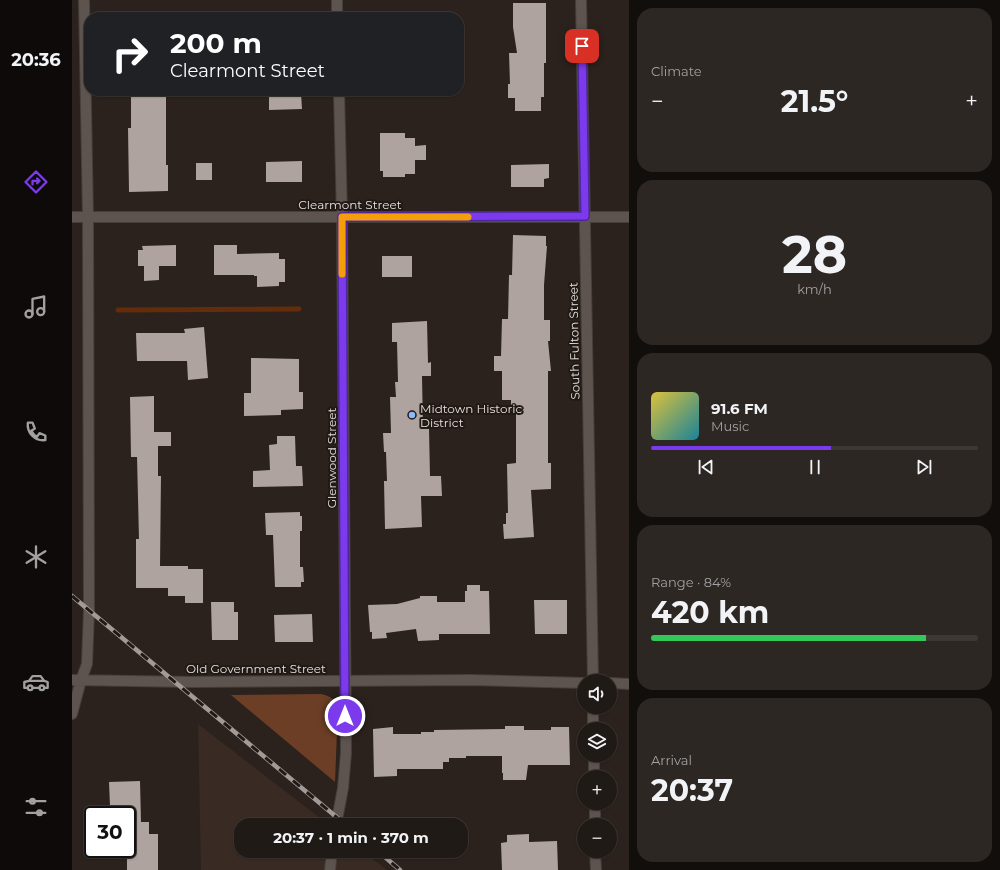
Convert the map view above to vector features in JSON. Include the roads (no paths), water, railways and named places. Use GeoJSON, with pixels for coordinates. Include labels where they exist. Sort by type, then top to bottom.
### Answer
{"type":"FeatureCollection","features":[{"type":"Feature","properties":{"kind":"street"},"geometry":{"type":"LineString","coordinates":[[84,0],[84,12]]}},
{"type":"Feature","properties":{"kind":"street"},"geometry":{"type":"LineString","coordinates":[[337,0],[337,12]]}},
{"type":"Feature","properties":{"kind":"street","name":"South Fulton Street"},"geometry":{"type":"LineString","coordinates":[[581,0],[593,674]]}},
{"type":"Feature","properties":{"kind":"street"},"geometry":{"type":"LineString","coordinates":[[72,714],[76,680],[86,664],[89,610],[88,217],[86,96]]}},
{"type":"Feature","properties":{"kind":"street","name":"Glenwood Street"},"geometry":{"type":"LineString","coordinates":[[337,818],[343,788],[346,753],[342,217],[339,96]]}},
{"type":"Feature","properties":{"kind":"street","name":"Clearmont Street"},"geometry":{"type":"LineString","coordinates":[[72,217],[629,217]]}},
{"type":"Feature","properties":{"kind":"street","name":"Old Government Street"},"geometry":{"type":"LineString","coordinates":[[76,680],[174,682],[471,680],[577,683]]}},
{"type":"Feature","properties":{"kind":"street"},"geometry":{"type":"LineString","coordinates":[[617,683],[629,684]]}},
{"type":"Feature","properties":{"kind":"street"},"geometry":{"type":"LineString","coordinates":[[330,870],[331,858]]}},
{"type":"Feature","properties":{"kind":"street"},"geometry":{"type":"LineString","coordinates":[[595,858],[596,870]]}},
{"type":"Feature","properties":{"kind":"waterway"},"geometry":{"type":"LineString","coordinates":[[118,310],[299,309]]}},
{"type":"Feature","properties":{"kind":"railway"},"geometry":{"type":"LineString","coordinates":[[72,596],[338,818]]}},
{"type":"Feature","properties":{"kind":"railway"},"geometry":{"type":"LineString","coordinates":[[386,858],[400,870]]}},
{"type":"Feature","properties":{"kind":"place","name":"Midtown Historic District"},"geometry":{"type":"Point","coordinates":[412,415]}}]}
